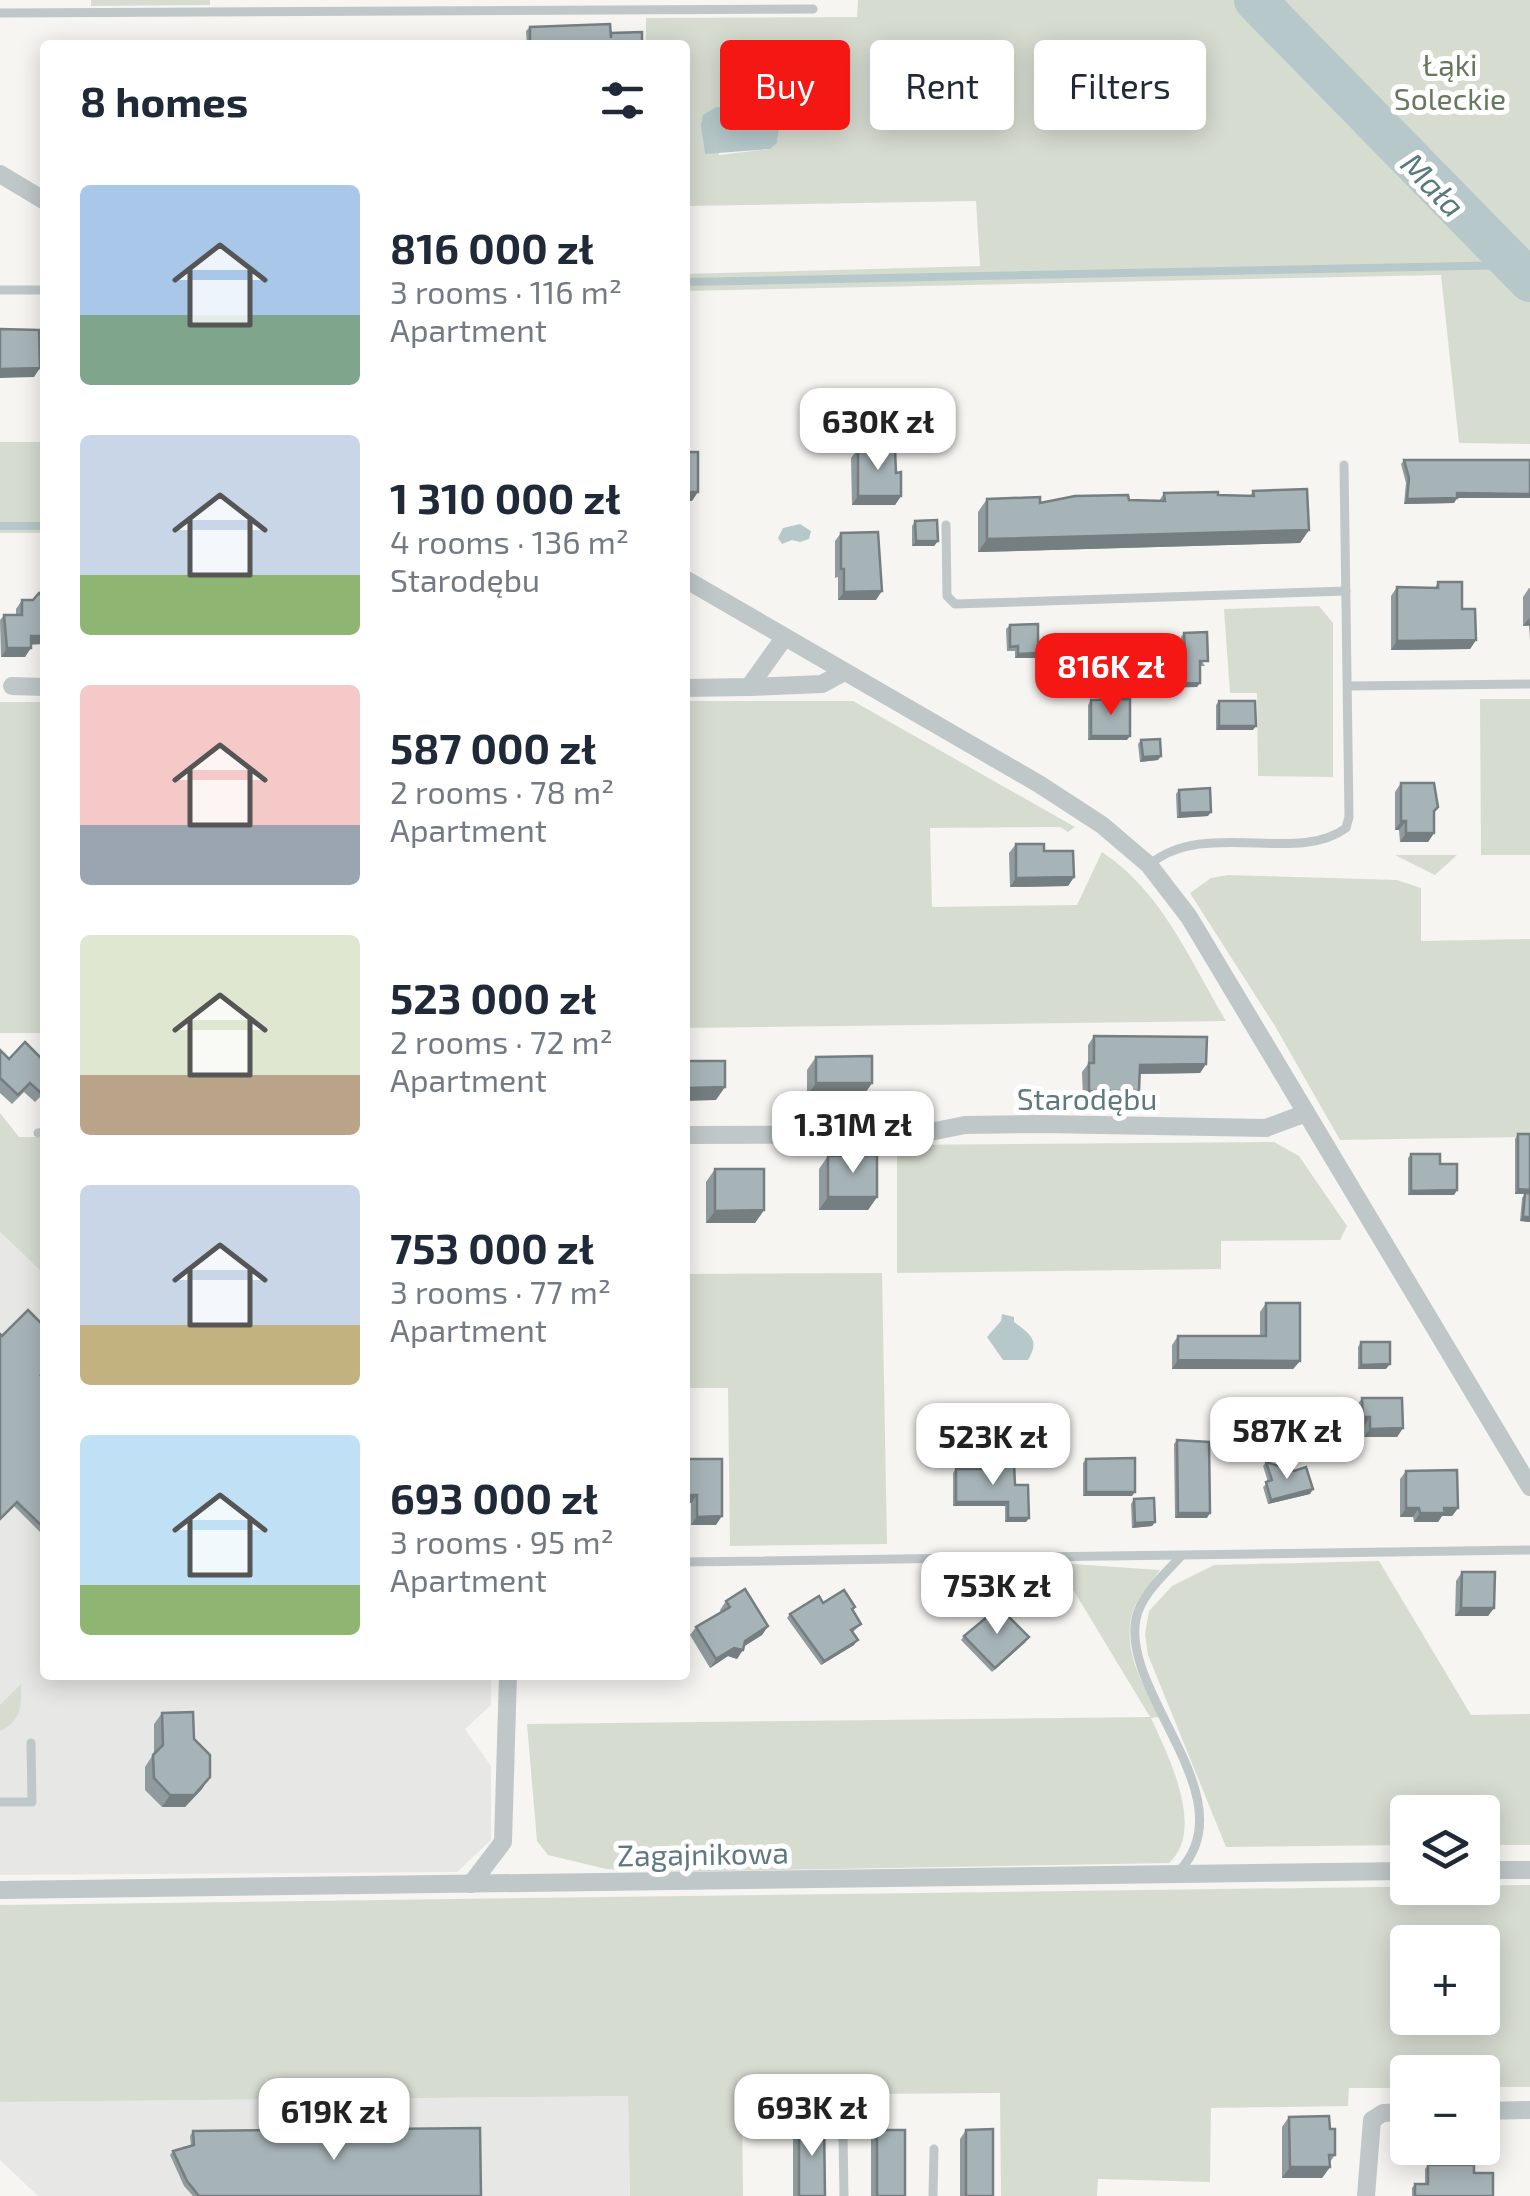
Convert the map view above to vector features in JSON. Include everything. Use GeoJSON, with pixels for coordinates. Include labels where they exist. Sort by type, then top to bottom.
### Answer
{"type":"FeatureCollection","features":[{"type":"Feature","properties":{"kind":"street"},"geometry":{"type":"LineString","coordinates":[[0,174],[40,197]]}},
{"type":"Feature","properties":{"kind":"street"},"geometry":{"type":"LineString","coordinates":[[690,582],[1039,784],[1102,825],[1150,865],[1190,917],[1530,1487]]}},
{"type":"Feature","properties":{"kind":"street"},"geometry":{"type":"LineString","coordinates":[[749,687],[784,638]]}},
{"type":"Feature","properties":{"kind":"street"},"geometry":{"type":"LineString","coordinates":[[690,688],[822,684],[844,672]]}},
{"type":"Feature","properties":{"kind":"street"},"geometry":{"type":"LineString","coordinates":[[12,686],[40,687]]}},
{"type":"Feature","properties":{"kind":"street","name":"Starodębu"},"geometry":{"type":"LineString","coordinates":[[690,1135],[920,1134],[965,1126],[1042,1124],[1266,1128],[1306,1113]]}},
{"type":"Feature","properties":{"kind":"street"},"geometry":{"type":"LineString","coordinates":[[471,1884],[503,1842],[508,1680]]}},
{"type":"Feature","properties":{"kind":"street"},"geometry":{"type":"LineString","coordinates":[[1500,1870],[1530,1870]]}},
{"type":"Feature","properties":{"kind":"street","name":"Zagajnikowa"},"geometry":{"type":"LineString","coordinates":[[0,1890],[1390,1871]]}},
{"type":"Feature","properties":{"kind":"street"},"geometry":{"type":"LineString","coordinates":[[1500,2111],[1530,2110]]}},
{"type":"Feature","properties":{"kind":"street"},"geometry":{"type":"LineString","coordinates":[[1366,2196],[1372,2120],[1390,2113]]}},
{"type":"Feature","properties":{"kind":"lane"},"geometry":{"type":"LineString","coordinates":[[0,13],[812,9]]}},
{"type":"Feature","properties":{"kind":"lane"},"geometry":{"type":"LineString","coordinates":[[0,290],[40,290]]}},
{"type":"Feature","properties":{"kind":"lane"},"geometry":{"type":"LineString","coordinates":[[1150,865],[1184,845],[1321,840],[1346,828],[1349,686],[1344,464]]}},
{"type":"Feature","properties":{"kind":"lane"},"geometry":{"type":"LineString","coordinates":[[946,525],[947,596],[955,604],[1346,591]]}},
{"type":"Feature","properties":{"kind":"lane"},"geometry":{"type":"LineString","coordinates":[[1349,686],[1530,684]]}},
{"type":"Feature","properties":{"kind":"lane"},"geometry":{"type":"LineString","coordinates":[[690,1562],[1530,1550]]}},
{"type":"Feature","properties":{"kind":"lane"},"geometry":{"type":"LineString","coordinates":[[1177,1873],[1196,1844],[1196,1800],[1188,1766],[1140,1664],[1136,1619],[1148,1593],[1180,1556]]}},
{"type":"Feature","properties":{"kind":"lane"},"geometry":{"type":"LineString","coordinates":[[0,1802],[32,1802],[30,1743]]}},
{"type":"Feature","properties":{"kind":"lane"},"geometry":{"type":"LineString","coordinates":[[843,2135],[844,2196]]}},
{"type":"Feature","properties":{"kind":"lane"},"geometry":{"type":"LineString","coordinates":[[933,2196],[934,2149]]}},
{"type":"Feature","properties":{"kind":"shaded area"},"geometry":{"type":"Polygon","coordinates":[[[720,107],[720,130],[779,130],[777,143],[770,149],[705,154],[703,115],[720,107]]]}},
{"type":"Feature","properties":{"kind":"shaded area"},"geometry":{"type":"Polygon","coordinates":[[[800,524],[811,531],[809,539],[782,544],[778,538],[783,528],[800,524]]]}},
{"type":"Feature","properties":{"kind":"shaded area"},"geometry":{"type":"Polygon","coordinates":[[[0,1232],[40,1270],[40,1680],[491,1680],[491,1705],[465,1729],[491,1766],[491,1840],[457,1872],[0,1875],[0,1232]]]}},
{"type":"Feature","properties":{"kind":"shaded area"},"geometry":{"type":"Polygon","coordinates":[[[1002,1314],[1014,1317],[1014,1322],[1032,1338],[1028,1360],[1003,1360],[987,1337],[1002,1314]]]}},
{"type":"Feature","properties":{"kind":"shaded area"},"geometry":{"type":"Polygon","coordinates":[[[628,2096],[630,2196],[38,2196],[0,2160],[0,2102],[628,2096]]]}},
{"type":"Feature","properties":{"kind":"green space"},"geometry":{"type":"Polygon","coordinates":[[[91,0],[210,0],[210,5],[91,6],[91,0]]]}},
{"type":"Feature","properties":{"kind":"green space","name":"Łąki Soleckie"},"geometry":{"type":"Polygon","coordinates":[[[858,0],[1530,0],[1530,444],[1459,443],[1441,275],[690,291],[690,274],[980,266],[976,201],[690,206],[690,40],[646,40],[646,18],[857,17],[858,0]]]}},
{"type":"Feature","properties":{"kind":"green space"},"geometry":{"type":"Polygon","coordinates":[[[0,442],[40,442],[40,533],[0,533],[0,442]]]}},
{"type":"Feature","properties":{"kind":"green space"},"geometry":{"type":"Polygon","coordinates":[[[1319,606],[1333,623],[1333,777],[1258,776],[1257,693],[1230,693],[1224,609],[1319,606]]]}},
{"type":"Feature","properties":{"kind":"green space"},"geometry":{"type":"Polygon","coordinates":[[[1480,699],[1530,699],[1530,855],[1481,855],[1480,699]]]}},
{"type":"Feature","properties":{"kind":"green space"},"geometry":{"type":"Polygon","coordinates":[[[690,701],[853,701],[1075,827],[1068,832],[1060,827],[930,828],[932,907],[1077,905],[1102,852],[1123,868],[1158,907],[1226,1021],[690,1028],[690,701]]]}},
{"type":"Feature","properties":{"kind":"green space"},"geometry":{"type":"Polygon","coordinates":[[[0,702],[40,702],[40,1033],[0,1033],[0,702]]]}},
{"type":"Feature","properties":{"kind":"green space"},"geometry":{"type":"Polygon","coordinates":[[[1395,855],[1457,855],[1435,875],[1395,855]]]}},
{"type":"Feature","properties":{"kind":"green space"},"geometry":{"type":"Polygon","coordinates":[[[1228,875],[1397,880],[1421,888],[1421,941],[1530,939],[1530,1137],[1340,1140],[1275,1026],[1190,893],[1211,878],[1228,875]]]}},
{"type":"Feature","properties":{"kind":"green space"},"geometry":{"type":"Polygon","coordinates":[[[0,1113],[19,1137],[40,1137],[40,1270],[0,1232],[0,1113]]]}},
{"type":"Feature","properties":{"kind":"green space"},"geometry":{"type":"Polygon","coordinates":[[[1274,1142],[1299,1156],[1347,1226],[1340,1240],[1221,1241],[1221,1269],[897,1273],[897,1145],[1274,1142]]]}},
{"type":"Feature","properties":{"kind":"green space"},"geometry":{"type":"Polygon","coordinates":[[[882,1273],[887,1544],[730,1546],[728,1388],[690,1388],[690,1274],[882,1273]]]}},
{"type":"Feature","properties":{"kind":"green space"},"geometry":{"type":"Polygon","coordinates":[[[1379,1561],[1471,1715],[1530,1714],[1530,1845],[1500,1845],[1500,1795],[1390,1795],[1390,1845],[1226,1847],[1148,1655],[1145,1634],[1149,1611],[1172,1586],[1214,1565],[1379,1561]]]}},
{"type":"Feature","properties":{"kind":"green space"},"geometry":{"type":"Polygon","coordinates":[[[1057,1563],[1160,1570],[1135,1606],[1130,1639],[1136,1666],[1160,1717],[1151,1718],[1174,1771],[1184,1812],[1180,1849],[1169,1863],[665,1872],[606,1869],[548,1855],[537,1841],[527,1724],[1150,1717],[1057,1563]]]}},
{"type":"Feature","properties":{"kind":"green space"},"geometry":{"type":"Polygon","coordinates":[[[21,1684],[19,1712],[0,1731],[0,1705],[21,1684]]]}},
{"type":"Feature","properties":{"kind":"green space"},"geometry":{"type":"Polygon","coordinates":[[[1500,1885],[1530,1885],[1530,2087],[1500,2087],[1500,2055],[1390,2055],[1390,2088],[1349,2088],[1348,2106],[1211,2108],[1210,2182],[1098,2179],[1097,2196],[1001,2196],[1000,2093],[742,2095],[743,2196],[630,2196],[628,2096],[0,2102],[0,1905],[1390,1887],[1390,1905],[1500,1905],[1500,1885]]]}},
{"type":"Feature","properties":{"kind":"building"},"geometry":{"type":"Polygon","coordinates":[[[610,24],[611,38],[611,33],[642,32],[642,40],[530,40],[530,27],[610,24]]]}},
{"type":"Feature","properties":{"kind":"building"},"geometry":{"type":"Polygon","coordinates":[[[0,329],[39,330],[40,368],[0,369],[0,329]]]}},
{"type":"Feature","properties":{"kind":"building"},"geometry":{"type":"Polygon","coordinates":[[[858,449],[895,449],[896,473],[901,472],[901,496],[858,496],[858,449]]]}},
{"type":"Feature","properties":{"kind":"building"},"geometry":{"type":"Polygon","coordinates":[[[690,452],[698,452],[698,492],[690,492],[690,452]]]}},
{"type":"Feature","properties":{"kind":"building"},"geometry":{"type":"Polygon","coordinates":[[[1404,460],[1530,460],[1530,494],[1457,493],[1457,498],[1407,499],[1409,478],[1404,460]]]}},
{"type":"Feature","properties":{"kind":"building"},"geometry":{"type":"Polygon","coordinates":[[[1307,489],[1309,530],[987,539],[987,499],[1040,497],[1040,503],[1075,496],[1128,495],[1129,500],[1165,501],[1164,493],[1254,496],[1253,491],[1307,489]]]}},
{"type":"Feature","properties":{"kind":"building"},"geometry":{"type":"Polygon","coordinates":[[[937,520],[938,541],[916,541],[915,521],[937,520]]]}},
{"type":"Feature","properties":{"kind":"building"},"geometry":{"type":"Polygon","coordinates":[[[878,532],[882,591],[844,592],[841,533],[878,532]]]}},
{"type":"Feature","properties":{"kind":"building"},"geometry":{"type":"Polygon","coordinates":[[[1438,582],[1462,582],[1462,609],[1475,609],[1476,640],[1397,641],[1397,587],[1438,588],[1438,582]]]}},
{"type":"Feature","properties":{"kind":"building"},"geometry":{"type":"Polygon","coordinates":[[[40,594],[40,636],[31,636],[31,648],[7,648],[4,615],[22,615],[22,600],[33,600],[40,594]]]}},
{"type":"Feature","properties":{"kind":"building"},"geometry":{"type":"Polygon","coordinates":[[[1038,624],[1038,653],[1018,654],[1018,646],[1010,647],[1010,625],[1038,624]]]}},
{"type":"Feature","properties":{"kind":"building"},"geometry":{"type":"Polygon","coordinates":[[[1207,632],[1208,661],[1200,661],[1200,683],[1144,684],[1144,654],[1185,653],[1184,633],[1207,632]]]}},
{"type":"Feature","properties":{"kind":"building"},"geometry":{"type":"Polygon","coordinates":[[[1130,699],[1130,736],[1091,736],[1091,700],[1130,699]]]}},
{"type":"Feature","properties":{"kind":"building"},"geometry":{"type":"Polygon","coordinates":[[[1219,701],[1255,701],[1256,726],[1219,726],[1219,701]]]}},
{"type":"Feature","properties":{"kind":"building"},"geometry":{"type":"Polygon","coordinates":[[[1160,739],[1161,756],[1143,757],[1141,740],[1160,739]]]}},
{"type":"Feature","properties":{"kind":"building"},"geometry":{"type":"Polygon","coordinates":[[[1401,783],[1434,783],[1438,807],[1434,811],[1434,833],[1406,833],[1406,821],[1401,821],[1401,783]]]}},
{"type":"Feature","properties":{"kind":"building"},"geometry":{"type":"Polygon","coordinates":[[[1210,788],[1211,812],[1180,813],[1179,790],[1210,788]]]}},
{"type":"Feature","properties":{"kind":"building"},"geometry":{"type":"Polygon","coordinates":[[[1016,844],[1044,844],[1044,851],[1073,851],[1074,877],[1016,878],[1016,844]]]}},
{"type":"Feature","properties":{"kind":"building"},"geometry":{"type":"Polygon","coordinates":[[[1094,1036],[1207,1037],[1206,1064],[1140,1065],[1139,1091],[1089,1091],[1094,1036]]]}},
{"type":"Feature","properties":{"kind":"building"},"geometry":{"type":"Polygon","coordinates":[[[25,1042],[40,1057],[40,1092],[30,1083],[18,1095],[0,1078],[0,1050],[9,1059],[25,1042]]]}},
{"type":"Feature","properties":{"kind":"building"},"geometry":{"type":"Polygon","coordinates":[[[872,1056],[872,1083],[816,1083],[816,1057],[872,1056]]]}},
{"type":"Feature","properties":{"kind":"building"},"geometry":{"type":"Polygon","coordinates":[[[690,1061],[725,1061],[725,1087],[690,1088],[690,1061]]]}},
{"type":"Feature","properties":{"kind":"building"},"geometry":{"type":"Polygon","coordinates":[[[1518,1134],[1530,1134],[1530,1190],[1518,1189],[1518,1134]]]}},
{"type":"Feature","properties":{"kind":"building"},"geometry":{"type":"Polygon","coordinates":[[[1411,1154],[1440,1154],[1440,1164],[1457,1164],[1457,1190],[1411,1191],[1411,1154]]]}},
{"type":"Feature","properties":{"kind":"building"},"geometry":{"type":"Polygon","coordinates":[[[877,1155],[877,1197],[828,1197],[828,1156],[877,1155]]]}},
{"type":"Feature","properties":{"kind":"building"},"geometry":{"type":"Polygon","coordinates":[[[715,1169],[764,1169],[764,1210],[715,1211],[715,1169]]]}},
{"type":"Feature","properties":{"kind":"building"},"geometry":{"type":"Polygon","coordinates":[[[1525,1193],[1530,1193],[1530,1217],[1523,1217],[1525,1193]]]}},
{"type":"Feature","properties":{"kind":"building"},"geometry":{"type":"Polygon","coordinates":[[[1266,1303],[1300,1303],[1300,1361],[1178,1360],[1178,1336],[1266,1336],[1266,1303]]]}},
{"type":"Feature","properties":{"kind":"building"},"geometry":{"type":"Polygon","coordinates":[[[28,1310],[40,1322],[40,1524],[17,1502],[0,1519],[2,1336],[28,1310]]]}},
{"type":"Feature","properties":{"kind":"building"},"geometry":{"type":"Polygon","coordinates":[[[1361,1342],[1390,1342],[1390,1364],[1361,1365],[1361,1342]]]}},
{"type":"Feature","properties":{"kind":"building"},"geometry":{"type":"Polygon","coordinates":[[[1362,1398],[1402,1398],[1403,1428],[1370,1429],[1370,1417],[1363,1417],[1362,1398]]]}},
{"type":"Feature","properties":{"kind":"building"},"geometry":{"type":"Polygon","coordinates":[[[1177,1440],[1209,1442],[1210,1513],[1178,1513],[1177,1440]]]}},
{"type":"Feature","properties":{"kind":"building"},"geometry":{"type":"Polygon","coordinates":[[[1135,1458],[1135,1492],[1086,1492],[1086,1459],[1135,1458]]]}},
{"type":"Feature","properties":{"kind":"building"},"geometry":{"type":"Polygon","coordinates":[[[690,1459],[722,1459],[722,1516],[697,1517],[697,1495],[690,1495],[690,1459]]]}},
{"type":"Feature","properties":{"kind":"building"},"geometry":{"type":"Polygon","coordinates":[[[1266,1462],[1294,1471],[1306,1467],[1313,1489],[1271,1500],[1266,1482],[1272,1480],[1266,1462]]]}},
{"type":"Feature","properties":{"kind":"building"},"geometry":{"type":"Polygon","coordinates":[[[985,1463],[1014,1463],[1015,1485],[1028,1485],[1029,1518],[1008,1518],[1008,1502],[956,1502],[956,1469],[985,1469],[985,1463]]]}},
{"type":"Feature","properties":{"kind":"building"},"geometry":{"type":"Polygon","coordinates":[[[1457,1470],[1458,1508],[1444,1508],[1445,1513],[1420,1513],[1419,1508],[1406,1508],[1406,1471],[1457,1470]]]}},
{"type":"Feature","properties":{"kind":"building"},"geometry":{"type":"Polygon","coordinates":[[[1154,1498],[1155,1522],[1135,1523],[1134,1499],[1154,1498]]]}},
{"type":"Feature","properties":{"kind":"building"},"geometry":{"type":"Polygon","coordinates":[[[1462,1572],[1495,1572],[1494,1608],[1461,1608],[1462,1572]]]}},
{"type":"Feature","properties":{"kind":"building"},"geometry":{"type":"Polygon","coordinates":[[[745,1589],[768,1626],[745,1641],[743,1650],[734,1648],[716,1659],[696,1627],[730,1607],[726,1601],[745,1589]]]}},
{"type":"Feature","properties":{"kind":"building"},"geometry":{"type":"Polygon","coordinates":[[[844,1590],[861,1624],[851,1630],[858,1640],[824,1661],[790,1614],[819,1596],[823,1603],[844,1590]]]}},
{"type":"Feature","properties":{"kind":"building"},"geometry":{"type":"Polygon","coordinates":[[[999,1607],[1029,1637],[995,1668],[964,1636],[999,1607]]]}},
{"type":"Feature","properties":{"kind":"building"},"geometry":{"type":"Polygon","coordinates":[[[193,1712],[194,1739],[210,1755],[210,1777],[194,1795],[170,1795],[154,1778],[153,1755],[163,1745],[162,1713],[193,1712]]]}},
{"type":"Feature","properties":{"kind":"building"},"geometry":{"type":"Polygon","coordinates":[[[1329,2116],[1330,2129],[1335,2129],[1335,2155],[1329,2155],[1330,2167],[1290,2167],[1289,2117],[1329,2116]]]}},
{"type":"Feature","properties":{"kind":"building"},"geometry":{"type":"Polygon","coordinates":[[[799,2121],[824,2121],[825,2196],[799,2196],[799,2121]]]}},
{"type":"Feature","properties":{"kind":"building"},"geometry":{"type":"Polygon","coordinates":[[[480,2128],[481,2196],[199,2196],[173,2151],[194,2145],[193,2131],[480,2128]]]}},
{"type":"Feature","properties":{"kind":"building"},"geometry":{"type":"Polygon","coordinates":[[[993,2129],[993,2196],[966,2196],[966,2130],[993,2129]]]}},
{"type":"Feature","properties":{"kind":"building"},"geometry":{"type":"Polygon","coordinates":[[[877,2130],[905,2130],[905,2196],[877,2196],[877,2130]]]}},
{"type":"Feature","properties":{"kind":"building"},"geometry":{"type":"Polygon","coordinates":[[[1428,2165],[1474,2165],[1474,2173],[1493,2173],[1493,2196],[1415,2196],[1415,2184],[1428,2184],[1428,2165]]]}},
{"type":"Feature","properties":{"kind":"waterway","name":"Mała"},"geometry":{"type":"LineString","coordinates":[[1255,0],[1530,281]]}},
{"type":"Feature","properties":{"kind":"waterway"},"geometry":{"type":"LineString","coordinates":[[690,282],[1514,265]]}},
{"type":"Feature","properties":{"kind":"waterway"},"geometry":{"type":"LineString","coordinates":[[0,526],[40,526]]}}]}
